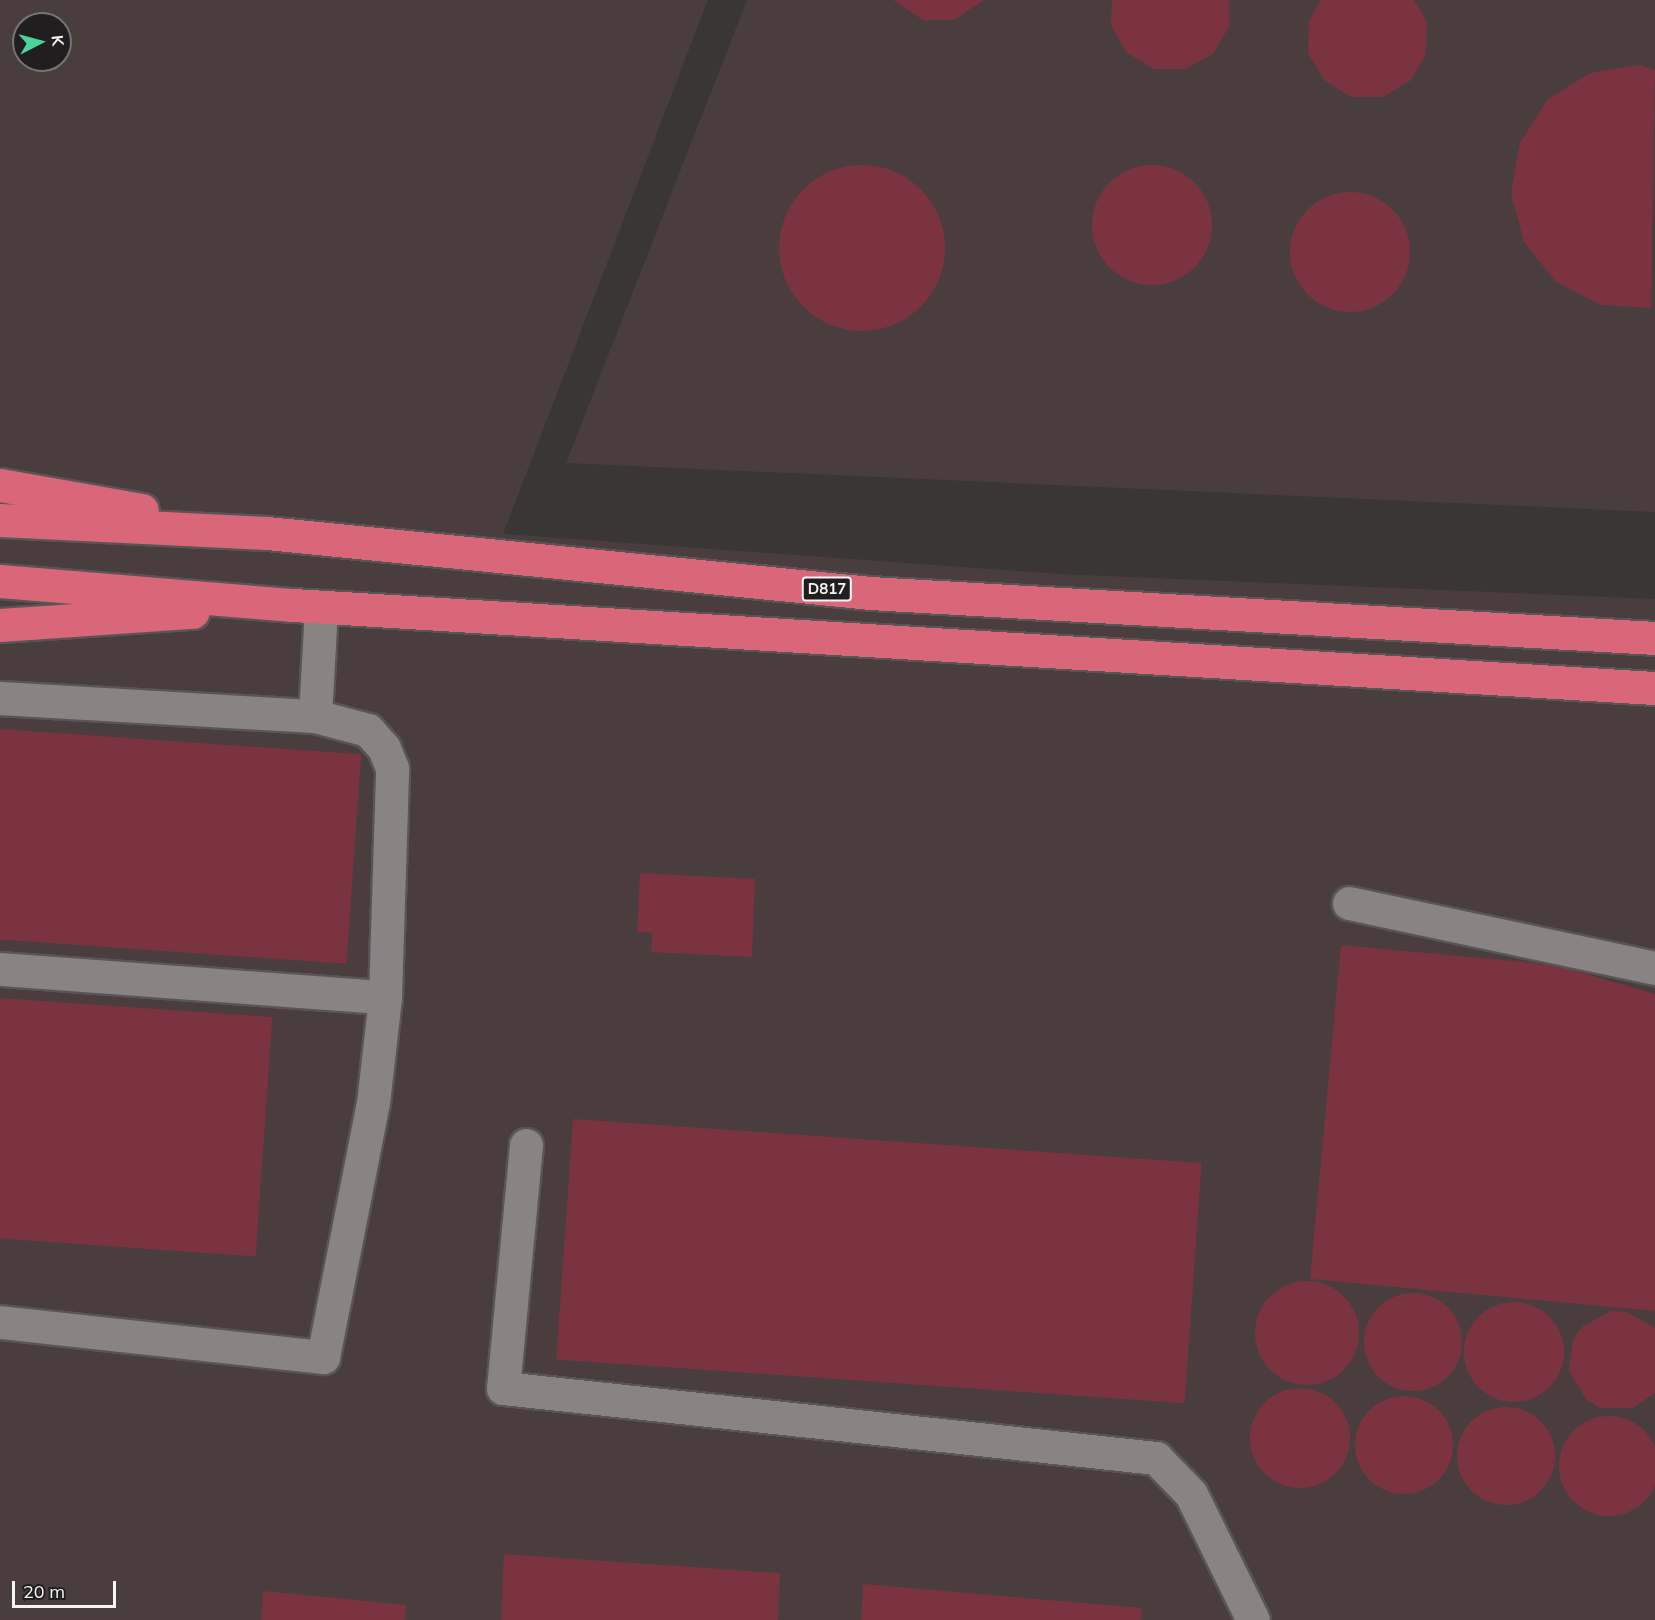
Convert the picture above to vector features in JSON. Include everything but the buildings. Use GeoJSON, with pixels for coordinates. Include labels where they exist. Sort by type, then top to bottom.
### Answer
{"type":"FeatureCollection","features":[{"type":"Feature","properties":{"kind":"highway"},"geometry":{"type":"LineString","coordinates":[[0,485],[267,533]]}},
{"type":"Feature","properties":{"kind":"highway","name":"D817"},"geometry":{"type":"LineString","coordinates":[[0,520],[267,533],[870,593],[1655,638]]}},
{"type":"Feature","properties":{"kind":"highway"},"geometry":{"type":"LineString","coordinates":[[0,581],[307,606],[1655,688]]}},
{"type":"Feature","properties":{"kind":"highway"},"geometry":{"type":"LineString","coordinates":[[0,625],[307,606]]}},
{"type":"Feature","properties":{"kind":"lane"},"geometry":{"type":"LineString","coordinates":[[307,606],[315,716]]}},
{"type":"Feature","properties":{"kind":"lane"},"geometry":{"type":"LineString","coordinates":[[0,698],[315,716],[368,730],[384,748],[392,768],[385,997],[373,1103],[322,1357],[0,1322]]}},
{"type":"Feature","properties":{"kind":"lane"},"geometry":{"type":"LineString","coordinates":[[1349,903],[1655,968]]}},
{"type":"Feature","properties":{"kind":"lane"},"geometry":{"type":"LineString","coordinates":[[0,969],[385,997]]}},
{"type":"Feature","properties":{"kind":"lane"},"geometry":{"type":"LineString","coordinates":[[526,1145],[503,1388],[1156,1458],[1191,1494],[1253,1620]]}},
{"type":"Feature","properties":{"kind":"shaded area"},"geometry":{"type":"Polygon","coordinates":[[[0,0],[708,0],[503,534],[1060,574],[1655,599],[1655,1620],[0,1620],[0,0]]]}},
{"type":"Feature","properties":{"kind":"shaded area"},"geometry":{"type":"Polygon","coordinates":[[[747,0],[1655,0],[1655,512],[566,463],[747,0]]]}}]}
